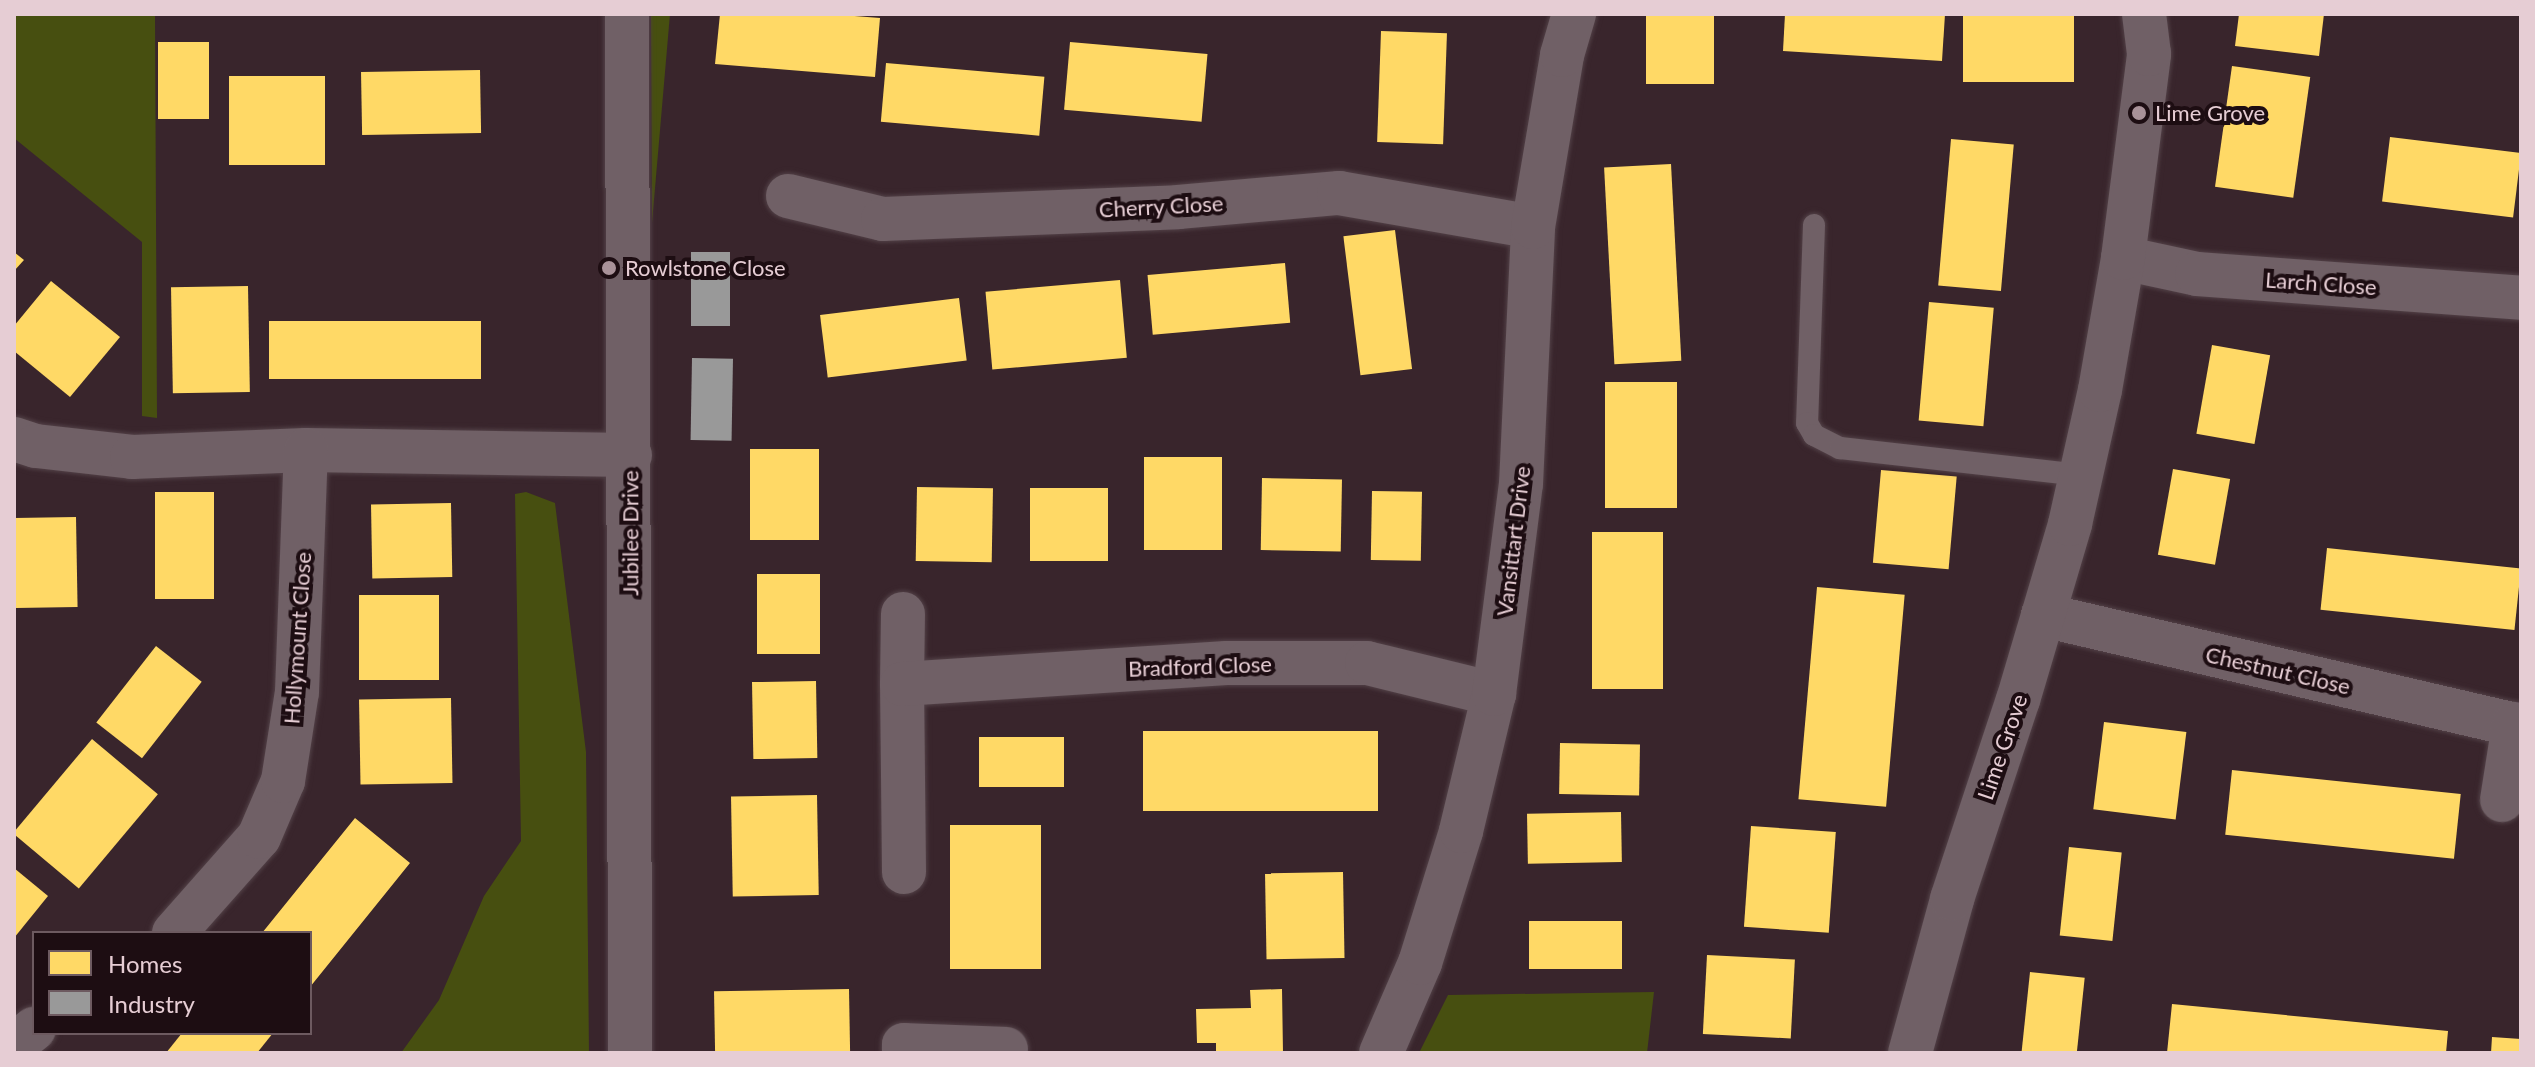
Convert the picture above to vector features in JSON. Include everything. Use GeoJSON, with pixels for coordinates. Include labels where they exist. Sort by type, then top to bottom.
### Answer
{"type":"FeatureCollection","features":[{"type":"Feature","properties":{"kind":"street","name":"Jubilee Drive"},"geometry":{"type":"LineString","coordinates":[[627,14],[630,1053]]}},
{"type":"Feature","properties":{"kind":"street","name":"Vansittart Drive"},"geometry":{"type":"LineString","coordinates":[[1381,1053],[1420,963],[1452,860],[1494,694],[1521,484],[1533,227],[1562,55],[1574,14]]}},
{"type":"Feature","properties":{"kind":"street","name":"Lime Grove"},"geometry":{"type":"LineString","coordinates":[[1910,1053],[1952,899],[2070,524],[2100,390],[2123,258],[2149,54],[2144,14]]}},
{"type":"Feature","properties":{"kind":"street","name":"Cherry Close"},"geometry":{"type":"LineString","coordinates":[[788,196],[883,219],[1178,207],[1339,193],[1533,227]]}},
{"type":"Feature","properties":{"kind":"street","name":"Larch Close"},"geometry":{"type":"LineString","coordinates":[[2123,258],[2197,274],[2521,298]]}},
{"type":"Feature","properties":{"kind":"street"},"geometry":{"type":"LineString","coordinates":[[14,439],[36,446],[132,457],[306,450],[630,455]]}},
{"type":"Feature","properties":{"kind":"street","name":"Hollymount Close"},"geometry":{"type":"LineString","coordinates":[[176,931],[259,837],[283,781],[297,692],[306,450]]}},
{"type":"Feature","properties":{"kind":"street"},"geometry":{"type":"LineString","coordinates":[[903,614],[904,872]]}},
{"type":"Feature","properties":{"kind":"street","name":"Chestnut Close"},"geometry":{"type":"LineString","coordinates":[[2043,615],[2517,725],[2502,800]]}},
{"type":"Feature","properties":{"kind":"street","name":"Bradford Close"},"geometry":{"type":"LineString","coordinates":[[902,684],[1226,663],[1367,663],[1494,694]]}},
{"type":"Feature","properties":{"kind":"street"},"geometry":{"type":"LineString","coordinates":[[14,1045],[32,1031]]}},
{"type":"Feature","properties":{"kind":"street"},"geometry":{"type":"LineString","coordinates":[[904,1053],[904,1045],[1006,1049]]}},
{"type":"Feature","properties":{"kind":"lane"},"geometry":{"type":"LineString","coordinates":[[1814,225],[1807,423],[1814,435],[1840,448],[2080,475]]}},
{"type":"Feature","properties":{"kind":"green space"},"geometry":{"type":"Polygon","coordinates":[[[14,14],[155,14],[157,418],[142,416],[142,242],[14,138],[14,14]]]}},
{"type":"Feature","properties":{"kind":"green space"},"geometry":{"type":"Polygon","coordinates":[[[651,14],[670,14],[652,223],[651,14]]]}},
{"type":"Feature","properties":{"kind":"green space"},"geometry":{"type":"Polygon","coordinates":[[[526,492],[555,503],[586,752],[589,1053],[401,1053],[439,1000],[484,896],[521,841],[515,494],[526,492]]]}},
{"type":"Feature","properties":{"kind":"green space"},"geometry":{"type":"Polygon","coordinates":[[[1654,992],[1647,1053],[1419,1053],[1448,995],[1654,992]]]}},
{"type":"Feature","properties":{"kind":"building: Homes"},"geometry":{"type":"Polygon","coordinates":[[[720,14],[829,14],[880,18],[875,77],[715,64],[720,14]]]}},
{"type":"Feature","properties":{"kind":"building: Homes"},"geometry":{"type":"Polygon","coordinates":[[[1646,14],[1714,14],[1714,84],[1646,84],[1646,14]]]}},
{"type":"Feature","properties":{"kind":"building: Homes"},"geometry":{"type":"Polygon","coordinates":[[[1785,14],[1945,14],[1942,61],[1783,51],[1785,14]]]}},
{"type":"Feature","properties":{"kind":"building: Homes"},"geometry":{"type":"Polygon","coordinates":[[[1963,14],[2074,14],[2074,82],[1963,82],[1963,14]]]}},
{"type":"Feature","properties":{"kind":"building: Homes"},"geometry":{"type":"Polygon","coordinates":[[[2239,14],[2324,14],[2319,56],[2235,46],[2239,14]]]}},
{"type":"Feature","properties":{"kind":"building: Homes"},"geometry":{"type":"Polygon","coordinates":[[[1381,31],[1447,33],[1443,144],[1377,142],[1381,31]]]}},
{"type":"Feature","properties":{"kind":"building: Homes"},"geometry":{"type":"Polygon","coordinates":[[[158,42],[209,42],[209,119],[158,119],[158,42]]]}},
{"type":"Feature","properties":{"kind":"building: Homes"},"geometry":{"type":"Polygon","coordinates":[[[1070,42],[1207,54],[1202,122],[1064,110],[1070,42]]]}},
{"type":"Feature","properties":{"kind":"building: Homes"},"geometry":{"type":"Polygon","coordinates":[[[886,63],[1044,77],[1039,136],[881,122],[886,63]]]}},
{"type":"Feature","properties":{"kind":"building: Homes"},"geometry":{"type":"Polygon","coordinates":[[[2232,66],[2310,77],[2293,198],[2215,187],[2232,66]]]}},
{"type":"Feature","properties":{"kind":"building: Homes"},"geometry":{"type":"Polygon","coordinates":[[[480,70],[481,133],[362,135],[361,72],[480,70]]]}},
{"type":"Feature","properties":{"kind":"building: Homes"},"geometry":{"type":"Polygon","coordinates":[[[229,76],[325,76],[325,165],[229,165],[229,76]]]}},
{"type":"Feature","properties":{"kind":"building: Homes"},"geometry":{"type":"Polygon","coordinates":[[[2390,137],[2521,153],[2513,218],[2382,202],[2390,137]]]}},
{"type":"Feature","properties":{"kind":"building: Homes"},"geometry":{"type":"Polygon","coordinates":[[[1951,139],[2014,144],[2001,291],[1938,285],[1951,139]]]}},
{"type":"Feature","properties":{"kind":"building: Homes"},"geometry":{"type":"Polygon","coordinates":[[[1671,164],[1681,361],[1614,364],[1604,168],[1671,164]]]}},
{"type":"Feature","properties":{"kind":"building: Homes"},"geometry":{"type":"Polygon","coordinates":[[[1395,230],[1412,369],[1360,375],[1343,236],[1395,230]]]}},
{"type":"Feature","properties":{"kind":"building: Homes"},"geometry":{"type":"Polygon","coordinates":[[[14,252],[24,260],[14,271],[14,252]]]}},
{"type":"Feature","properties":{"kind":"building: Homes"},"geometry":{"type":"Polygon","coordinates":[[[1285,263],[1290,323],[1153,335],[1148,275],[1285,263]]]}},
{"type":"Feature","properties":{"kind":"building: Homes"},"geometry":{"type":"Polygon","coordinates":[[[1120,280],[1127,358],[992,369],[986,292],[1120,280]]]}},
{"type":"Feature","properties":{"kind":"building: Homes"},"geometry":{"type":"Polygon","coordinates":[[[51,281],[120,337],[70,397],[14,351],[14,326],[51,281]]]}},
{"type":"Feature","properties":{"kind":"building: Homes"},"geometry":{"type":"Polygon","coordinates":[[[248,286],[250,392],[173,393],[171,287],[248,286]]]}},
{"type":"Feature","properties":{"kind":"building: Homes"},"geometry":{"type":"Polygon","coordinates":[[[959,298],[967,361],[828,378],[820,315],[959,298]]]}},
{"type":"Feature","properties":{"kind":"building: Homes"},"geometry":{"type":"Polygon","coordinates":[[[1929,302],[1994,308],[1983,426],[1919,421],[1929,302]]]}},
{"type":"Feature","properties":{"kind":"building: Homes"},"geometry":{"type":"Polygon","coordinates":[[[269,321],[481,321],[481,379],[269,379],[269,321]]]}},
{"type":"Feature","properties":{"kind":"building: Homes"},"geometry":{"type":"Polygon","coordinates":[[[2212,345],[2270,355],[2254,444],[2196,434],[2212,345]]]}},
{"type":"Feature","properties":{"kind":"building: Homes"},"geometry":{"type":"Polygon","coordinates":[[[1605,382],[1677,382],[1677,508],[1605,508],[1605,382]]]}},
{"type":"Feature","properties":{"kind":"building: Homes"},"geometry":{"type":"Polygon","coordinates":[[[750,449],[819,449],[819,540],[750,540],[750,449]]]}},
{"type":"Feature","properties":{"kind":"building: Homes"},"geometry":{"type":"Polygon","coordinates":[[[1144,457],[1222,457],[1222,550],[1144,550],[1144,457]]]}},
{"type":"Feature","properties":{"kind":"building: Homes"},"geometry":{"type":"Polygon","coordinates":[[[2173,469],[2230,479],[2215,565],[2158,555],[2173,469]]]}},
{"type":"Feature","properties":{"kind":"building: Homes"},"geometry":{"type":"Polygon","coordinates":[[[1881,470],[1957,477],[1949,569],[1873,563],[1881,470]]]}},
{"type":"Feature","properties":{"kind":"building: Homes"},"geometry":{"type":"Polygon","coordinates":[[[1262,478],[1342,479],[1341,551],[1261,550],[1262,478]]]}},
{"type":"Feature","properties":{"kind":"building: Homes"},"geometry":{"type":"Polygon","coordinates":[[[917,487],[993,488],[992,562],[916,561],[917,487]]]}},
{"type":"Feature","properties":{"kind":"building: Homes"},"geometry":{"type":"Polygon","coordinates":[[[1030,488],[1108,488],[1108,561],[1030,561],[1030,488]]]}},
{"type":"Feature","properties":{"kind":"building: Homes"},"geometry":{"type":"Polygon","coordinates":[[[1372,491],[1422,492],[1421,561],[1371,560],[1372,491]]]}},
{"type":"Feature","properties":{"kind":"building: Homes"},"geometry":{"type":"Polygon","coordinates":[[[155,492],[214,492],[214,599],[155,599],[155,492]]]}},
{"type":"Feature","properties":{"kind":"building: Homes"},"geometry":{"type":"Polygon","coordinates":[[[451,503],[452,577],[372,578],[371,504],[451,503]]]}},
{"type":"Feature","properties":{"kind":"building: Homes"},"geometry":{"type":"Polygon","coordinates":[[[76,517],[78,607],[16,608],[14,518],[76,517]]]}},
{"type":"Feature","properties":{"kind":"building: Homes"},"geometry":{"type":"Polygon","coordinates":[[[1592,532],[1663,532],[1663,689],[1592,689],[1592,532]]]}},
{"type":"Feature","properties":{"kind":"building: Homes"},"geometry":{"type":"Polygon","coordinates":[[[2327,548],[2521,568],[2514,630],[2321,610],[2327,548]]]}},
{"type":"Feature","properties":{"kind":"building: Homes"},"geometry":{"type":"Polygon","coordinates":[[[757,574],[820,574],[820,654],[757,654],[757,574]]]}},
{"type":"Feature","properties":{"kind":"building: Homes"},"geometry":{"type":"Polygon","coordinates":[[[1817,587],[1905,595],[1886,807],[1798,799],[1817,587]]]}},
{"type":"Feature","properties":{"kind":"building: Homes"},"geometry":{"type":"Polygon","coordinates":[[[359,595],[439,595],[439,680],[359,680],[359,595]]]}},
{"type":"Feature","properties":{"kind":"building: Homes"},"geometry":{"type":"Polygon","coordinates":[[[156,646],[202,682],[142,758],[96,722],[156,646]]]}},
{"type":"Feature","properties":{"kind":"building: Homes"},"geometry":{"type":"Polygon","coordinates":[[[816,681],[817,758],[753,759],[752,682],[816,681]]]}},
{"type":"Feature","properties":{"kind":"building: Homes"},"geometry":{"type":"Polygon","coordinates":[[[451,698],[452,783],[360,785],[359,700],[451,698]]]}},
{"type":"Feature","properties":{"kind":"building: Homes"},"geometry":{"type":"Polygon","coordinates":[[[2104,722],[2186,732],[2176,819],[2093,809],[2104,722]]]}},
{"type":"Feature","properties":{"kind":"building: Homes"},"geometry":{"type":"Polygon","coordinates":[[[1143,731],[1378,731],[1378,811],[1143,811],[1143,731]]]}},
{"type":"Feature","properties":{"kind":"building: Homes"},"geometry":{"type":"Polygon","coordinates":[[[979,737],[1064,737],[1064,787],[979,787],[979,737]]]}},
{"type":"Feature","properties":{"kind":"building: Homes"},"geometry":{"type":"Polygon","coordinates":[[[92,739],[158,794],[79,889],[14,832],[92,739]]]}},
{"type":"Feature","properties":{"kind":"building: Homes"},"geometry":{"type":"Polygon","coordinates":[[[1560,743],[1640,744],[1639,795],[1559,794],[1560,743]]]}},
{"type":"Feature","properties":{"kind":"building: Homes"},"geometry":{"type":"Polygon","coordinates":[[[2232,770],[2461,794],[2454,859],[2225,835],[2232,770]]]}},
{"type":"Feature","properties":{"kind":"building: Homes"},"geometry":{"type":"Polygon","coordinates":[[[817,795],[819,895],[733,896],[731,797],[817,795]]]}},
{"type":"Feature","properties":{"kind":"building: Homes"},"geometry":{"type":"Polygon","coordinates":[[[1621,812],[1622,862],[1528,864],[1527,814],[1621,812]]]}},
{"type":"Feature","properties":{"kind":"building: Homes"},"geometry":{"type":"Polygon","coordinates":[[[355,818],[410,863],[312,985],[312,931],[264,931],[355,818]]]}},
{"type":"Feature","properties":{"kind":"building: Homes"},"geometry":{"type":"Polygon","coordinates":[[[950,825],[1041,825],[1041,969],[950,969],[950,825]]]}},
{"type":"Feature","properties":{"kind":"building: Homes"},"geometry":{"type":"Polygon","coordinates":[[[1751,826],[1836,832],[1829,933],[1744,927],[1751,826]]]}},
{"type":"Feature","properties":{"kind":"building: Homes"},"geometry":{"type":"Polygon","coordinates":[[[2069,847],[2122,853],[2112,941],[2060,936],[2069,847]]]}},
{"type":"Feature","properties":{"kind":"building: Homes"},"geometry":{"type":"Polygon","coordinates":[[[14,868],[48,896],[14,938],[14,868]]]}},
{"type":"Feature","properties":{"kind":"building: Homes"},"geometry":{"type":"Polygon","coordinates":[[[1343,872],[1345,958],[1267,959],[1265,873],[1343,872]]]}},
{"type":"Feature","properties":{"kind":"building: Homes"},"geometry":{"type":"Polygon","coordinates":[[[1529,921],[1622,921],[1622,969],[1529,969],[1529,921]]]}},
{"type":"Feature","properties":{"kind":"building: Homes"},"geometry":{"type":"Polygon","coordinates":[[[1707,955],[1795,960],[1791,1038],[1703,1034],[1707,955]]]}},
{"type":"Feature","properties":{"kind":"building: Homes"},"geometry":{"type":"Polygon","coordinates":[[[2030,972],[2085,978],[2077,1053],[2021,1053],[2030,972]]]}},
{"type":"Feature","properties":{"kind":"building: Homes"},"geometry":{"type":"Polygon","coordinates":[[[849,989],[850,1053],[715,1053],[714,991],[849,989]]]}},
{"type":"Feature","properties":{"kind":"building: Homes"},"geometry":{"type":"Polygon","coordinates":[[[1282,989],[1283,1053],[1216,1053],[1216,1043],[1197,1043],[1196,1009],[1251,1008],[1250,990],[1282,989]]]}},
{"type":"Feature","properties":{"kind":"building: Homes"},"geometry":{"type":"Polygon","coordinates":[[[2172,1004],[2448,1031],[2446,1053],[2167,1053],[2172,1004]]]}},
{"type":"Feature","properties":{"kind":"building: Homes"},"geometry":{"type":"Polygon","coordinates":[[[180,1035],[271,1035],[257,1053],[166,1053],[180,1035]]]}},
{"type":"Feature","properties":{"kind":"building: Homes"},"geometry":{"type":"Polygon","coordinates":[[[2492,1037],[2521,1039],[2521,1053],[2491,1053],[2492,1037]]]}},
{"type":"Feature","properties":{"kind":"building: Industry"},"geometry":{"type":"Polygon","coordinates":[[[691,252],[730,252],[730,326],[691,326],[691,252]]]}},
{"type":"Feature","properties":{"kind":"building: Industry"},"geometry":{"type":"Polygon","coordinates":[[[692,358],[733,359],[732,441],[691,440],[692,358]]]}},
{"type":"Feature","properties":{"kind":"place","name":"Lime Grove"},"geometry":{"type":"Point","coordinates":[2139,113]}},
{"type":"Feature","properties":{"kind":"place","name":"Rowlstone Close"},"geometry":{"type":"Point","coordinates":[609,268]}}]}
